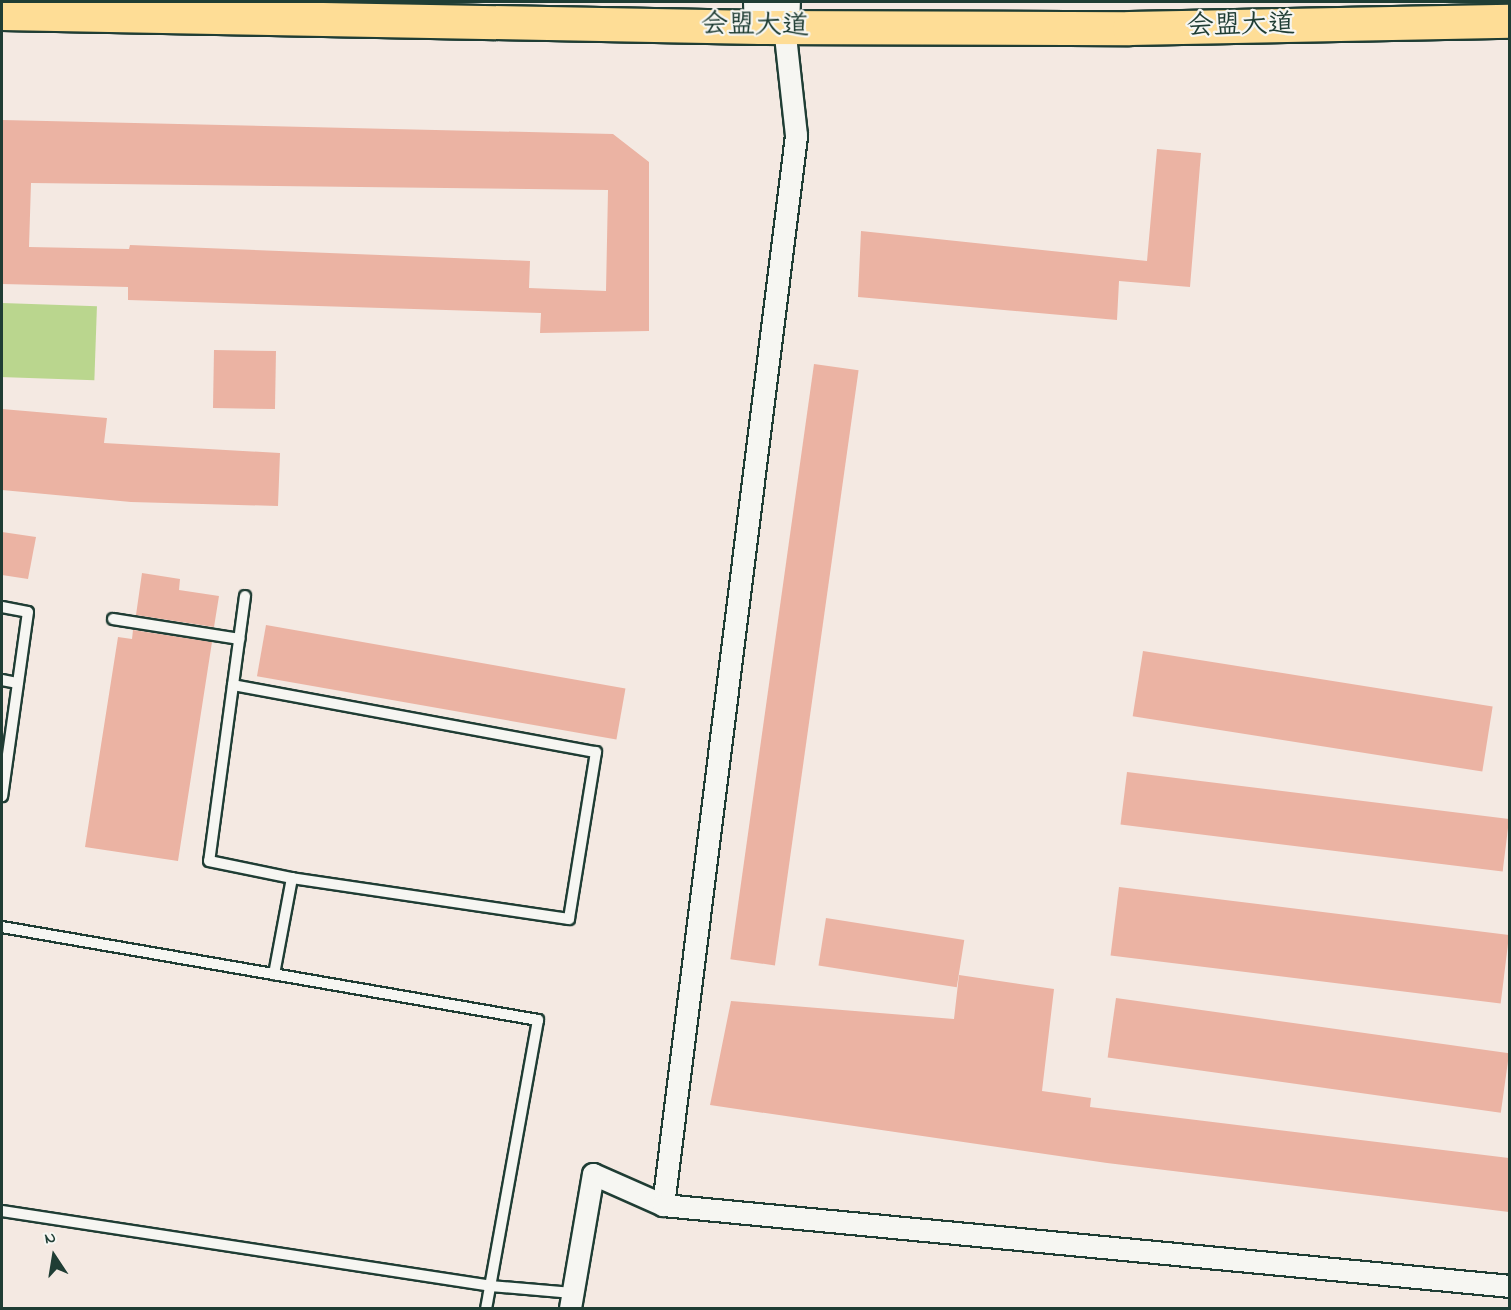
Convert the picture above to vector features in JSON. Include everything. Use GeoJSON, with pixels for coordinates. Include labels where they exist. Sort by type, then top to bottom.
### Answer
{"type":"FeatureCollection","features":[{"type":"Feature","properties":{"kind":"main road","name":"会盟大道"},"geometry":{"type":"LineString","coordinates":[[2,13],[772,14],[1129,28],[1509,21]]}},
{"type":"Feature","properties":{"kind":"street"},"geometry":{"type":"LineString","coordinates":[[663,1205],[796,135],[772,14]]}},
{"type":"Feature","properties":{"kind":"street"},"geometry":{"type":"LineString","coordinates":[[572,1301],[593,1174],[663,1205],[1509,1286]]}},
{"type":"Feature","properties":{"kind":"lane"},"geometry":{"type":"LineString","coordinates":[[233,685],[596,752],[569,919],[292,878],[209,861],[244,596]]}},
{"type":"Feature","properties":{"kind":"lane"},"geometry":{"type":"LineString","coordinates":[[2,607],[28,612],[18,683],[5,748],[2,796]]}},
{"type":"Feature","properties":{"kind":"lane"},"geometry":{"type":"LineString","coordinates":[[113,620],[239,639]]}},
{"type":"Feature","properties":{"kind":"lane"},"geometry":{"type":"LineString","coordinates":[[2,680],[18,683]]}},
{"type":"Feature","properties":{"kind":"lane"},"geometry":{"type":"LineString","coordinates":[[274,974],[292,878]]}},
{"type":"Feature","properties":{"kind":"lane"},"geometry":{"type":"LineString","coordinates":[[2,927],[538,1020],[486,1308]]}},
{"type":"Feature","properties":{"kind":"lane"},"geometry":{"type":"LineString","coordinates":[[2,1211],[490,1286],[572,1301]]}},
{"type":"Feature","properties":{"kind":"green space"},"geometry":{"type":"Polygon","coordinates":[[[2,303],[97,306],[94,380],[2,377],[2,303]]]}},
{"type":"Feature","properties":{"kind":"building"},"geometry":{"type":"Polygon","coordinates":[[[2,120],[613,134],[649,162],[649,331],[540,333],[541,313],[128,300],[128,287],[2,284],[2,120]],[[31,183],[29,247],[129,249],[130,245],[530,261],[529,288],[606,291],[608,190],[31,183]]]}},
{"type":"Feature","properties":{"kind":"building"},"geometry":{"type":"Polygon","coordinates":[[[1157,149],[1201,153],[1190,287],[1119,281],[1117,320],[858,297],[861,231],[1147,261],[1157,149]]]}},
{"type":"Feature","properties":{"kind":"building"},"geometry":{"type":"Polygon","coordinates":[[[214,350],[276,351],[275,409],[213,408],[214,350]]]}},
{"type":"Feature","properties":{"kind":"building"},"geometry":{"type":"Polygon","coordinates":[[[814,364],[859,370],[775,965],[730,959],[814,364]]]}},
{"type":"Feature","properties":{"kind":"building"},"geometry":{"type":"Polygon","coordinates":[[[2,409],[107,418],[104,443],[280,453],[278,506],[131,502],[2,490],[2,409]]]}},
{"type":"Feature","properties":{"kind":"building"},"geometry":{"type":"Polygon","coordinates":[[[2,532],[36,537],[28,579],[2,575],[2,532]]]}},
{"type":"Feature","properties":{"kind":"building"},"geometry":{"type":"Polygon","coordinates":[[[142,573],[180,579],[179,590],[219,596],[214,627],[136,615],[142,573]]]}},
{"type":"Feature","properties":{"kind":"building"},"geometry":{"type":"Polygon","coordinates":[[[266,625],[625,688],[616,740],[257,676],[266,625]]]}},
{"type":"Feature","properties":{"kind":"building"},"geometry":{"type":"Polygon","coordinates":[[[133,630],[212,642],[178,861],[85,847],[118,637],[132,639],[133,630]]]}},
{"type":"Feature","properties":{"kind":"building"},"geometry":{"type":"Polygon","coordinates":[[[1143,651],[1493,706],[1482,772],[1133,716],[1143,651]]]}},
{"type":"Feature","properties":{"kind":"building"},"geometry":{"type":"Polygon","coordinates":[[[1127,772],[1509,819],[1503,872],[1121,825],[1127,772]]]}},
{"type":"Feature","properties":{"kind":"building"},"geometry":{"type":"Polygon","coordinates":[[[1119,887],[1509,935],[1501,1003],[1111,955],[1119,887]]]}},
{"type":"Feature","properties":{"kind":"building"},"geometry":{"type":"Polygon","coordinates":[[[826,918],[964,940],[957,987],[818,965],[826,918]]]}},
{"type":"Feature","properties":{"kind":"building"},"geometry":{"type":"Polygon","coordinates":[[[959,975],[1054,989],[1042,1091],[1091,1098],[1090,1107],[1509,1158],[1509,1212],[1107,1163],[710,1105],[731,1001],[954,1019],[959,975]]]}},
{"type":"Feature","properties":{"kind":"building"},"geometry":{"type":"Polygon","coordinates":[[[1116,998],[1509,1053],[1501,1113],[1108,1057],[1116,998]]]}}]}
